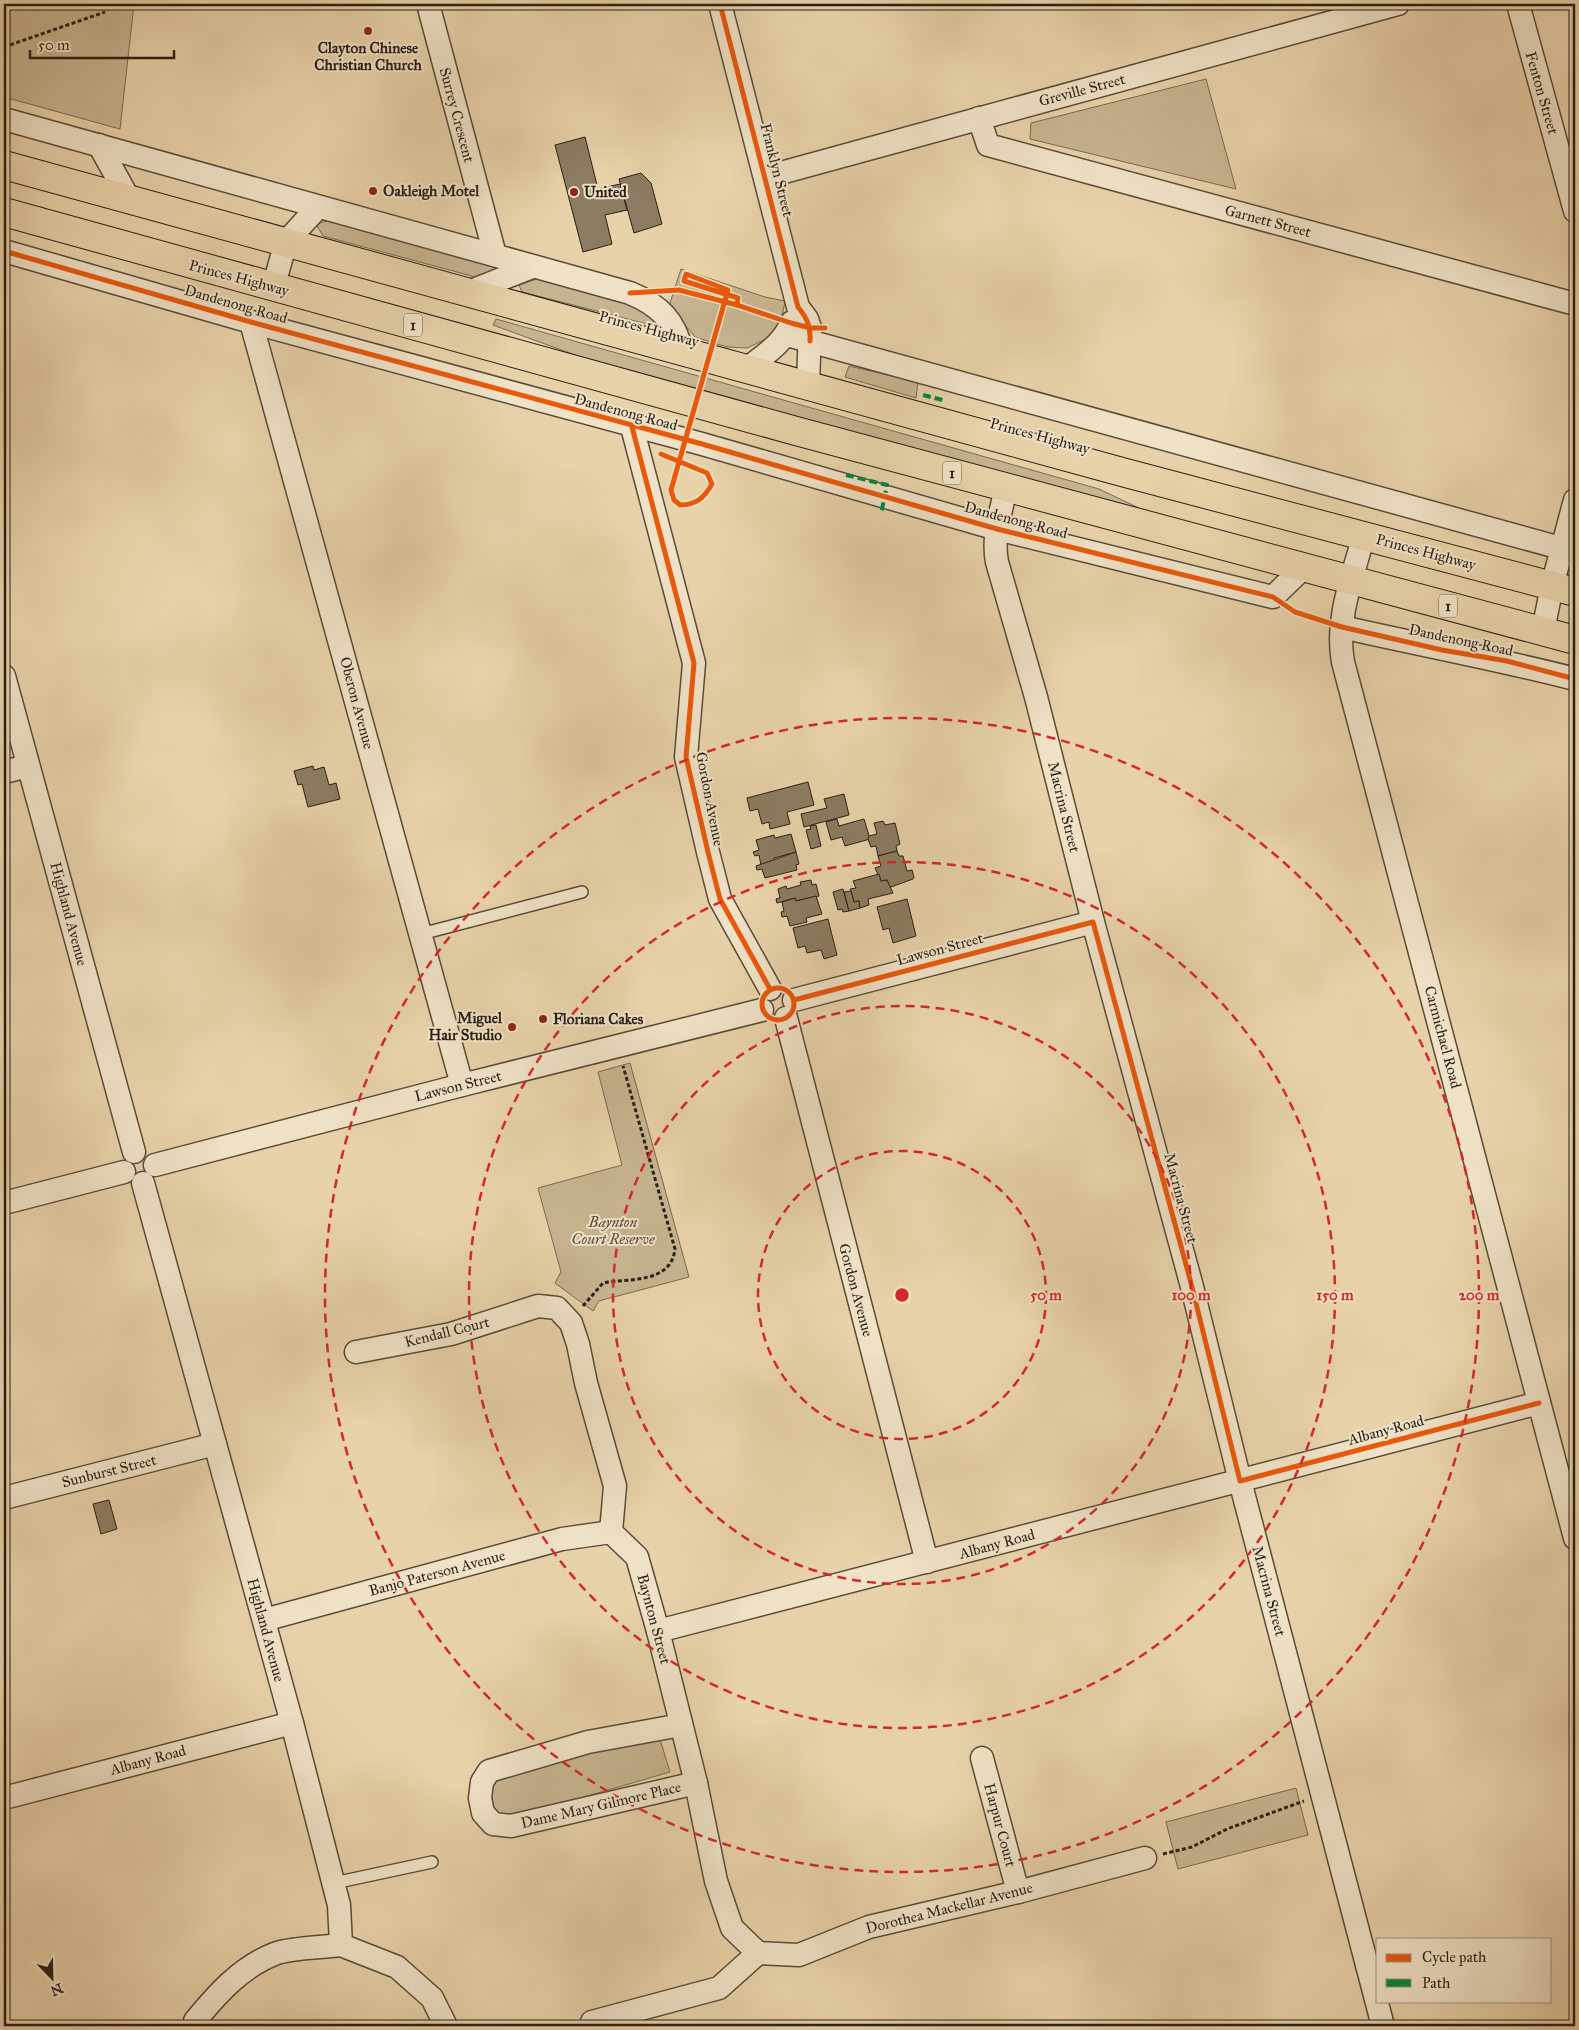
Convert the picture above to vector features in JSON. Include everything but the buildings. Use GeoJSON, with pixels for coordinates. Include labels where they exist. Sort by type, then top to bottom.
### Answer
{"type":"FeatureCollection","features":[{"type":"Feature","properties":{"kind":"highway","name":"Princes Highway"},"geometry":{"type":"LineString","coordinates":[[4,164],[466,293],[1122,472],[1564,589]]}},
{"type":"Feature","properties":{"kind":"highway","name":"Princes Highway"},"geometry":{"type":"LineString","coordinates":[[4,212],[273,288],[1006,488],[1575,640]]}},
{"type":"Feature","properties":{"kind":"street","name":"Surrey Crescent"},"geometry":{"type":"LineString","coordinates":[[428,4],[495,255]]}},
{"type":"Feature","properties":{"kind":"street","name":"Franklyn Street"},"geometry":{"type":"LineString","coordinates":[[720,4],[798,307],[807,319],[810,341],[808,385]]}},
{"type":"Feature","properties":{"kind":"street","name":"Greville Street"},"geometry":{"type":"LineString","coordinates":[[766,177],[1398,4]]}},
{"type":"Feature","properties":{"kind":"street","name":"Fenton Street"},"geometry":{"type":"LineString","coordinates":[[1518,4],[1574,202]]}},
{"type":"Feature","properties":{"kind":"street","name":"Garnett Street"},"geometry":{"type":"LineString","coordinates":[[979,118],[988,145],[1575,304]]}},
{"type":"Feature","properties":{"kind":"street"},"geometry":{"type":"LineString","coordinates":[[4,119],[630,293],[647,300],[666,317],[676,331],[682,352]]}},
{"type":"Feature","properties":{"kind":"street"},"geometry":{"type":"LineString","coordinates":[[98,145],[129,199]]}},
{"type":"Feature","properties":{"kind":"street","name":"Dandenong Road"},"geometry":{"type":"LineString","coordinates":[[273,288],[286,242],[318,207]]}},
{"type":"Feature","properties":{"kind":"street","name":"Dandenong Road"},"geometry":{"type":"LineString","coordinates":[[4,251],[251,322],[632,427],[702,444],[997,529],[1273,597],[1304,568]]}},
{"type":"Feature","properties":{"kind":"street"},"geometry":{"type":"LineString","coordinates":[[466,293],[532,267]]}},
{"type":"Feature","properties":{"kind":"street"},"geometry":{"type":"LineString","coordinates":[[747,369],[787,335],[798,307]]}},
{"type":"Feature","properties":{"kind":"street","name":"Oberon Avenue"},"geometry":{"type":"LineString","coordinates":[[251,322],[462,1085]]}},
{"type":"Feature","properties":{"kind":"street"},"geometry":{"type":"LineString","coordinates":[[787,335],[1569,550]]}},
{"type":"Feature","properties":{"kind":"street","name":"Gordon Avenue"},"geometry":{"type":"LineString","coordinates":[[632,427],[694,663],[686,756],[708,852],[720,899],[770,989]]}},
{"type":"Feature","properties":{"kind":"street","name":"Macrina Street"},"geometry":{"type":"LineString","coordinates":[[1006,488],[997,529],[996,552],[998,562],[1036,697],[1093,922],[1191,1283],[1240,1481],[1376,2000]]}},
{"type":"Feature","properties":{"kind":"street"},"geometry":{"type":"LineString","coordinates":[[1543,632],[1564,589],[1575,500]]}},
{"type":"Feature","properties":{"kind":"street","name":"Carmichael Road"},"geometry":{"type":"LineString","coordinates":[[1364,535],[1345,604],[1342,627],[1343,662],[1575,1538]]}},
{"type":"Feature","properties":{"kind":"street","name":"Dandenong Road"},"geometry":{"type":"LineString","coordinates":[[1342,627],[1442,650],[1508,661],[1575,679]]}},
{"type":"Feature","properties":{"kind":"street","name":"Highland Avenue"},"geometry":{"type":"LineString","coordinates":[[4,676],[134,1152],[126,1158],[123,1167],[141,1173],[340,1905],[341,1945]]}},
{"type":"Feature","properties":{"kind":"street"},"geometry":{"type":"LineString","coordinates":[[4,772],[28,766]]}},
{"type":"Feature","properties":{"kind":"street","name":"Lawson Street"},"geometry":{"type":"LineString","coordinates":[[790,1009],[1093,922]]}},
{"type":"Feature","properties":{"kind":"street"},"geometry":{"type":"LineString","coordinates":[[778,987],[785,989],[791,994],[790,1009],[775,1020],[765,1015],[762,1010],[763,996],[770,989],[778,987]]}},
{"type":"Feature","properties":{"kind":"street","name":"Gordon Avenue"},"geometry":{"type":"LineString","coordinates":[[790,1009],[927,1562]]}},
{"type":"Feature","properties":{"kind":"street","name":"Lawson Street"},"geometry":{"type":"LineString","coordinates":[[4,1203],[141,1173],[462,1085],[762,1010]]}},
{"type":"Feature","properties":{"kind":"street","name":"Kendall Court"},"geometry":{"type":"LineString","coordinates":[[356,1352],[451,1334],[538,1306],[556,1308],[571,1323]]}},
{"type":"Feature","properties":{"kind":"street"},"geometry":{"type":"LineString","coordinates":[[571,1323],[615,1486],[611,1532]]}},
{"type":"Feature","properties":{"kind":"street","name":"Albany Road"},"geometry":{"type":"LineString","coordinates":[[658,1631],[1539,1403]]}},
{"type":"Feature","properties":{"kind":"street","name":"Sunburst Street"},"geometry":{"type":"LineString","coordinates":[[4,1498],[215,1444]]}},
{"type":"Feature","properties":{"kind":"street","name":"Banjo Paterson Avenue"},"geometry":{"type":"LineString","coordinates":[[264,1620],[562,1539],[611,1532]]}},
{"type":"Feature","properties":{"kind":"street","name":"Baynton Street"},"geometry":{"type":"LineString","coordinates":[[611,1532],[636,1557],[658,1631],[696,1783],[716,1881],[732,1928],[758,1953]]}},
{"type":"Feature","properties":{"kind":"street","name":"Albany Road"},"geometry":{"type":"LineString","coordinates":[[4,1798],[292,1723]]}},
{"type":"Feature","properties":{"kind":"street","name":"Dame Mary Gilmore Place"},"geometry":{"type":"LineString","coordinates":[[681,1724],[588,1742],[489,1771],[482,1782],[480,1798],[483,1813],[493,1824],[511,1826],[696,1783]]}},
{"type":"Feature","properties":{"kind":"street","name":"Harpur Court"},"geometry":{"type":"LineString","coordinates":[[982,1758],[1018,1892]]}},
{"type":"Feature","properties":{"kind":"street","name":"Dorothea Mackellar Avenue"},"geometry":{"type":"LineString","coordinates":[[758,1953],[799,1955],[868,1926],[1018,1892],[1145,1858]]}},
{"type":"Feature","properties":{"kind":"street"},"geometry":{"type":"LineString","coordinates":[[194,2026],[195,2021],[220,1991],[247,1968],[278,1952],[341,1945],[397,1967],[432,1998],[446,2026]]}},
{"type":"Feature","properties":{"kind":"street"},"geometry":{"type":"LineString","coordinates":[[592,2022],[719,1988],[758,1953]]}},
{"type":"Feature","properties":{"kind":"street","name":"Macrina Street"},"geometry":{"type":"LineString","coordinates":[[1377,2002],[1383,2026]]}},
{"type":"Feature","properties":{"kind":"lane"},"geometry":{"type":"LineString","coordinates":[[421,934],[582,892]]}},
{"type":"Feature","properties":{"kind":"lane"},"geometry":{"type":"LineString","coordinates":[[334,1883],[432,1862]]}},
{"type":"Feature","properties":{"kind":"path"},"geometry":{"type":"LineString","coordinates":[[4,47],[105,12]]}},
{"type":"Feature","properties":{"kind":"path"},"geometry":{"type":"LineString","coordinates":[[571,1323],[603,1283],[654,1276],[674,1260],[675,1249],[622,1062]]}},
{"type":"Feature","properties":{"kind":"path"},"geometry":{"type":"LineString","coordinates":[[1145,1858],[1192,1847],[1227,1829],[1322,1796]]}},
{"type":"Feature","properties":{"kind":"green space"},"geometry":{"type":"Polygon","coordinates":[[[4,4],[134,4],[120,129],[4,97],[4,4]]]}},
{"type":"Feature","properties":{"kind":"green space"},"geometry":{"type":"Polygon","coordinates":[[[1206,79],[1236,189],[1030,139],[1031,123],[1206,79]]]}},
{"type":"Feature","properties":{"kind":"green space"},"geometry":{"type":"Polygon","coordinates":[[[334,219],[508,270],[479,278],[323,236],[316,224],[334,219]]]}},
{"type":"Feature","properties":{"kind":"green space"},"geometry":{"type":"Polygon","coordinates":[[[681,269],[765,297],[785,301],[780,327],[766,339],[747,348],[727,347],[695,337],[669,306],[681,269]]]}},
{"type":"Feature","properties":{"kind":"green space"},"geometry":{"type":"Polygon","coordinates":[[[537,279],[643,308],[653,315],[659,327],[522,292],[519,285],[537,279]]]}},
{"type":"Feature","properties":{"kind":"green space"},"geometry":{"type":"Polygon","coordinates":[[[496,319],[1099,489],[1141,509],[643,376],[575,355],[493,325],[496,319]]]}},
{"type":"Feature","properties":{"kind":"green space"},"geometry":{"type":"Polygon","coordinates":[[[849,366],[918,382],[916,398],[845,377],[849,366]]]}},
{"type":"Feature","properties":{"kind":"green space","name":"Baynton Court Reserve"},"geometry":{"type":"Polygon","coordinates":[[[630,1063],[689,1277],[599,1301],[593,1311],[555,1283],[561,1272],[538,1188],[622,1165],[598,1072],[630,1063]]]}},
{"type":"Feature","properties":{"kind":"green space"},"geometry":{"type":"Polygon","coordinates":[[[660,1739],[670,1772],[519,1816],[499,1816],[487,1807],[487,1790],[496,1777],[615,1745],[660,1739]]]}},
{"type":"Feature","properties":{"kind":"green space"},"geometry":{"type":"Polygon","coordinates":[[[1296,1788],[1308,1835],[1178,1869],[1166,1822],[1296,1788]]]}},
{"type":"Feature","properties":{"kind":"marked path"},"geometry":{"type":"LineString","coordinates":[[923,395],[946,401]]}},
{"type":"Feature","properties":{"kind":"marked path"},"geometry":{"type":"LineString","coordinates":[[846,475],[887,485],[881,514]]}},
{"type":"Feature","properties":{"kind":"cycle path"},"geometry":{"type":"LineString","coordinates":[[720,4],[798,307],[808,323],[810,341]]}},
{"type":"Feature","properties":{"kind":"cycle path"},"geometry":{"type":"LineString","coordinates":[[4,251],[251,322],[702,444],[997,529],[1273,597],[1295,612],[1342,627],[1442,650],[1507,661],[1575,679]]}},
{"type":"Feature","properties":{"kind":"cycle path"},"geometry":{"type":"LineString","coordinates":[[661,454],[707,473],[712,484],[703,497],[691,504],[680,505],[674,500],[671,490],[728,290],[686,274],[684,281],[738,298],[737,305]]}},
{"type":"Feature","properties":{"kind":"cycle path"},"geometry":{"type":"LineString","coordinates":[[630,293],[679,290],[737,305],[810,328],[825,328]]}},
{"type":"Feature","properties":{"kind":"cycle path"},"geometry":{"type":"LineString","coordinates":[[632,427],[694,663],[686,757],[708,852],[720,899],[770,989]]}},
{"type":"Feature","properties":{"kind":"cycle path"},"geometry":{"type":"LineString","coordinates":[[794,1000],[1093,922],[1191,1283],[1240,1481],[1539,1403]]}},
{"type":"Feature","properties":{"kind":"cycle path"},"geometry":{"type":"LineString","coordinates":[[778,988],[790,992],[794,1004],[790,1016],[778,1020],[766,1016],[762,1004],[766,992],[778,988]]}},
{"type":"Feature","properties":{"kind":"place","name":"Clayton Chinese Christian Church"},"geometry":{"type":"Point","coordinates":[368,31]}},
{"type":"Feature","properties":{"kind":"place","name":"Oakleigh Motel"},"geometry":{"type":"Point","coordinates":[373,191]}},
{"type":"Feature","properties":{"kind":"place","name":"United"},"geometry":{"type":"Point","coordinates":[574,192]}},
{"type":"Feature","properties":{"kind":"place","name":"Floriana Cakes"},"geometry":{"type":"Point","coordinates":[543,1019]}},
{"type":"Feature","properties":{"kind":"place","name":"Miguel Hair Studio"},"geometry":{"type":"Point","coordinates":[512,1027]}}]}
